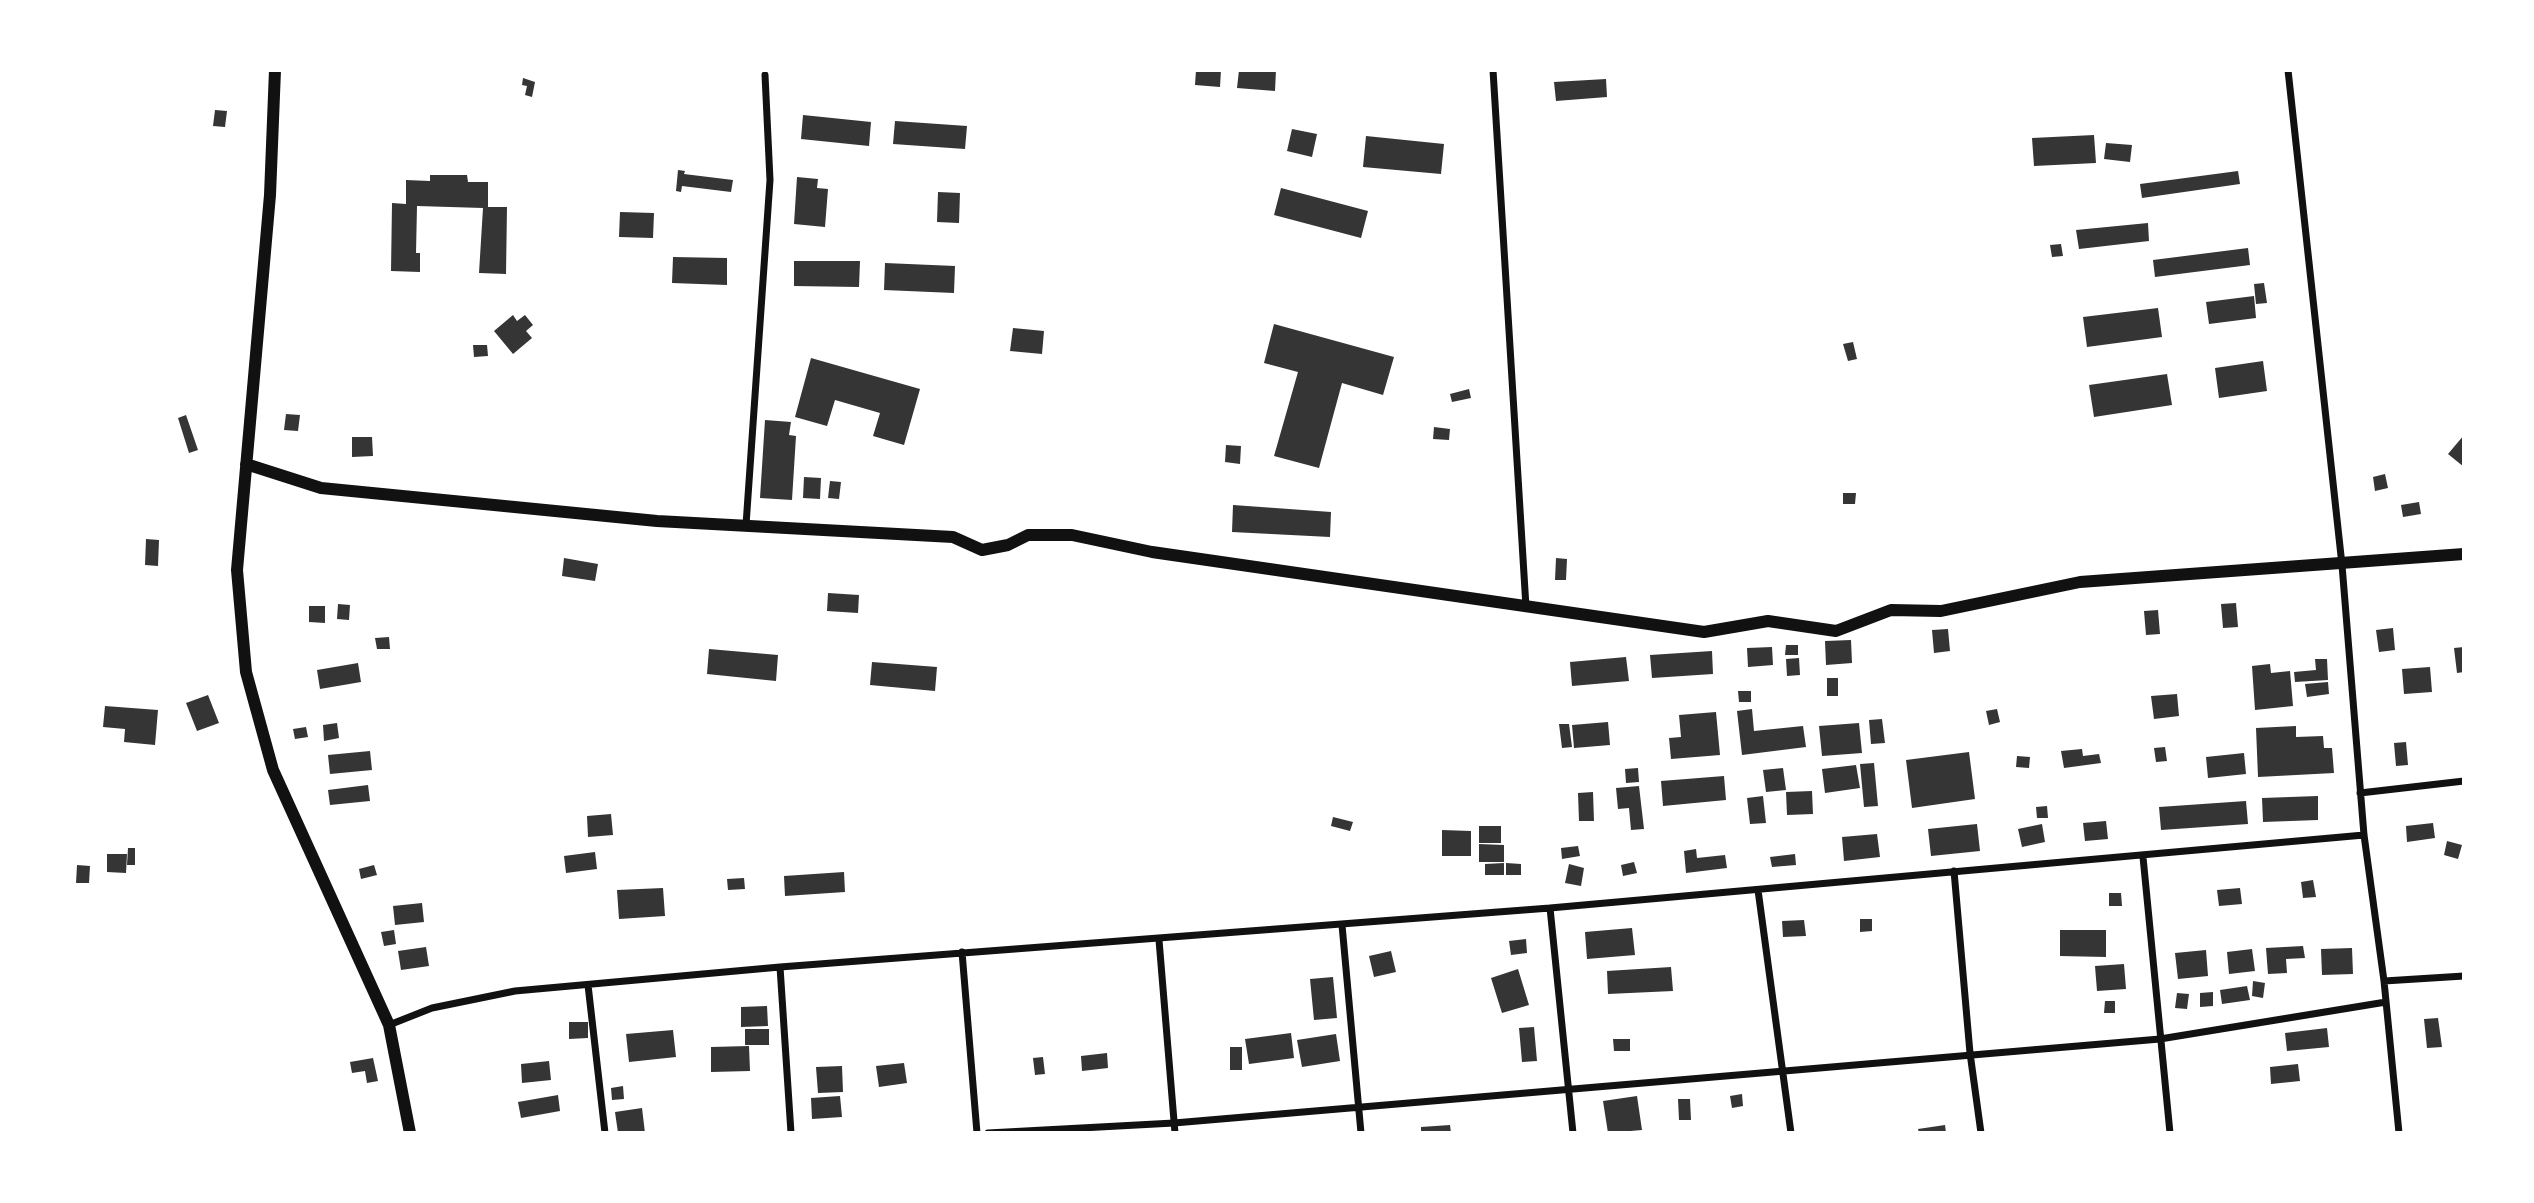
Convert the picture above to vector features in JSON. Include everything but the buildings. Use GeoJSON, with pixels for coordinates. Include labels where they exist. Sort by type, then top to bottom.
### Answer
{"type":"FeatureCollection","features":[{"type":"Feature","properties":{"kind":"street"},"geometry":{"type":"LineString","coordinates":[[275,70],[270,195],[237,570],[246,672],[273,770],[388,1025],[411,1133]]}},
{"type":"Feature","properties":{"kind":"street"},"geometry":{"type":"LineString","coordinates":[[1493,70],[1526,607]]}},
{"type":"Feature","properties":{"kind":"street"},"geometry":{"type":"LineString","coordinates":[[2288,70],[2342,565],[2364,835],[2384,981],[2399,1133]]}},
{"type":"Feature","properties":{"kind":"street"},"geometry":{"type":"LineString","coordinates":[[746,525],[770,180],[765,75]]}},
{"type":"Feature","properties":{"kind":"street"},"geometry":{"type":"LineString","coordinates":[[246,464],[321,488],[657,521],[953,537],[982,550],[1008,545],[1028,536],[1072,535],[1152,551],[1704,632],[1768,621],[1836,631],[1891,610],[1941,611],[2080,582],[2464,554]]}},
{"type":"Feature","properties":{"kind":"street"},"geometry":{"type":"LineString","coordinates":[[2360,793],[2464,781]]}},
{"type":"Feature","properties":{"kind":"street"},"geometry":{"type":"LineString","coordinates":[[388,1025],[432,1008],[515,991],[962,952],[1159,940],[1550,908],[1954,871],[2143,857],[2364,835]]}},
{"type":"Feature","properties":{"kind":"street"},"geometry":{"type":"LineString","coordinates":[[2143,857],[2170,1133]]}},
{"type":"Feature","properties":{"kind":"street"},"geometry":{"type":"LineString","coordinates":[[1954,871],[1970,1053],[1981,1133]]}},
{"type":"Feature","properties":{"kind":"street"},"geometry":{"type":"LineString","coordinates":[[1758,890],[1791,1133]]}},
{"type":"Feature","properties":{"kind":"street"},"geometry":{"type":"LineString","coordinates":[[1550,908],[1573,1133]]}},
{"type":"Feature","properties":{"kind":"street"},"geometry":{"type":"LineString","coordinates":[[1342,925],[1361,1133]]}},
{"type":"Feature","properties":{"kind":"street"},"geometry":{"type":"LineString","coordinates":[[1159,940],[1175,1133]]}},
{"type":"Feature","properties":{"kind":"street"},"geometry":{"type":"LineString","coordinates":[[962,952],[976,1133]]}},
{"type":"Feature","properties":{"kind":"street"},"geometry":{"type":"LineString","coordinates":[[780,967],[792,1133]]}},
{"type":"Feature","properties":{"kind":"street"},"geometry":{"type":"LineString","coordinates":[[2384,981],[2464,976]]}},
{"type":"Feature","properties":{"kind":"street"},"geometry":{"type":"LineString","coordinates":[[588,985],[605,1133]]}},
{"type":"Feature","properties":{"kind":"street"},"geometry":{"type":"LineString","coordinates":[[988,1133],[1174,1123],[1782,1069],[2160,1039],[2386,1002]]}}]}
